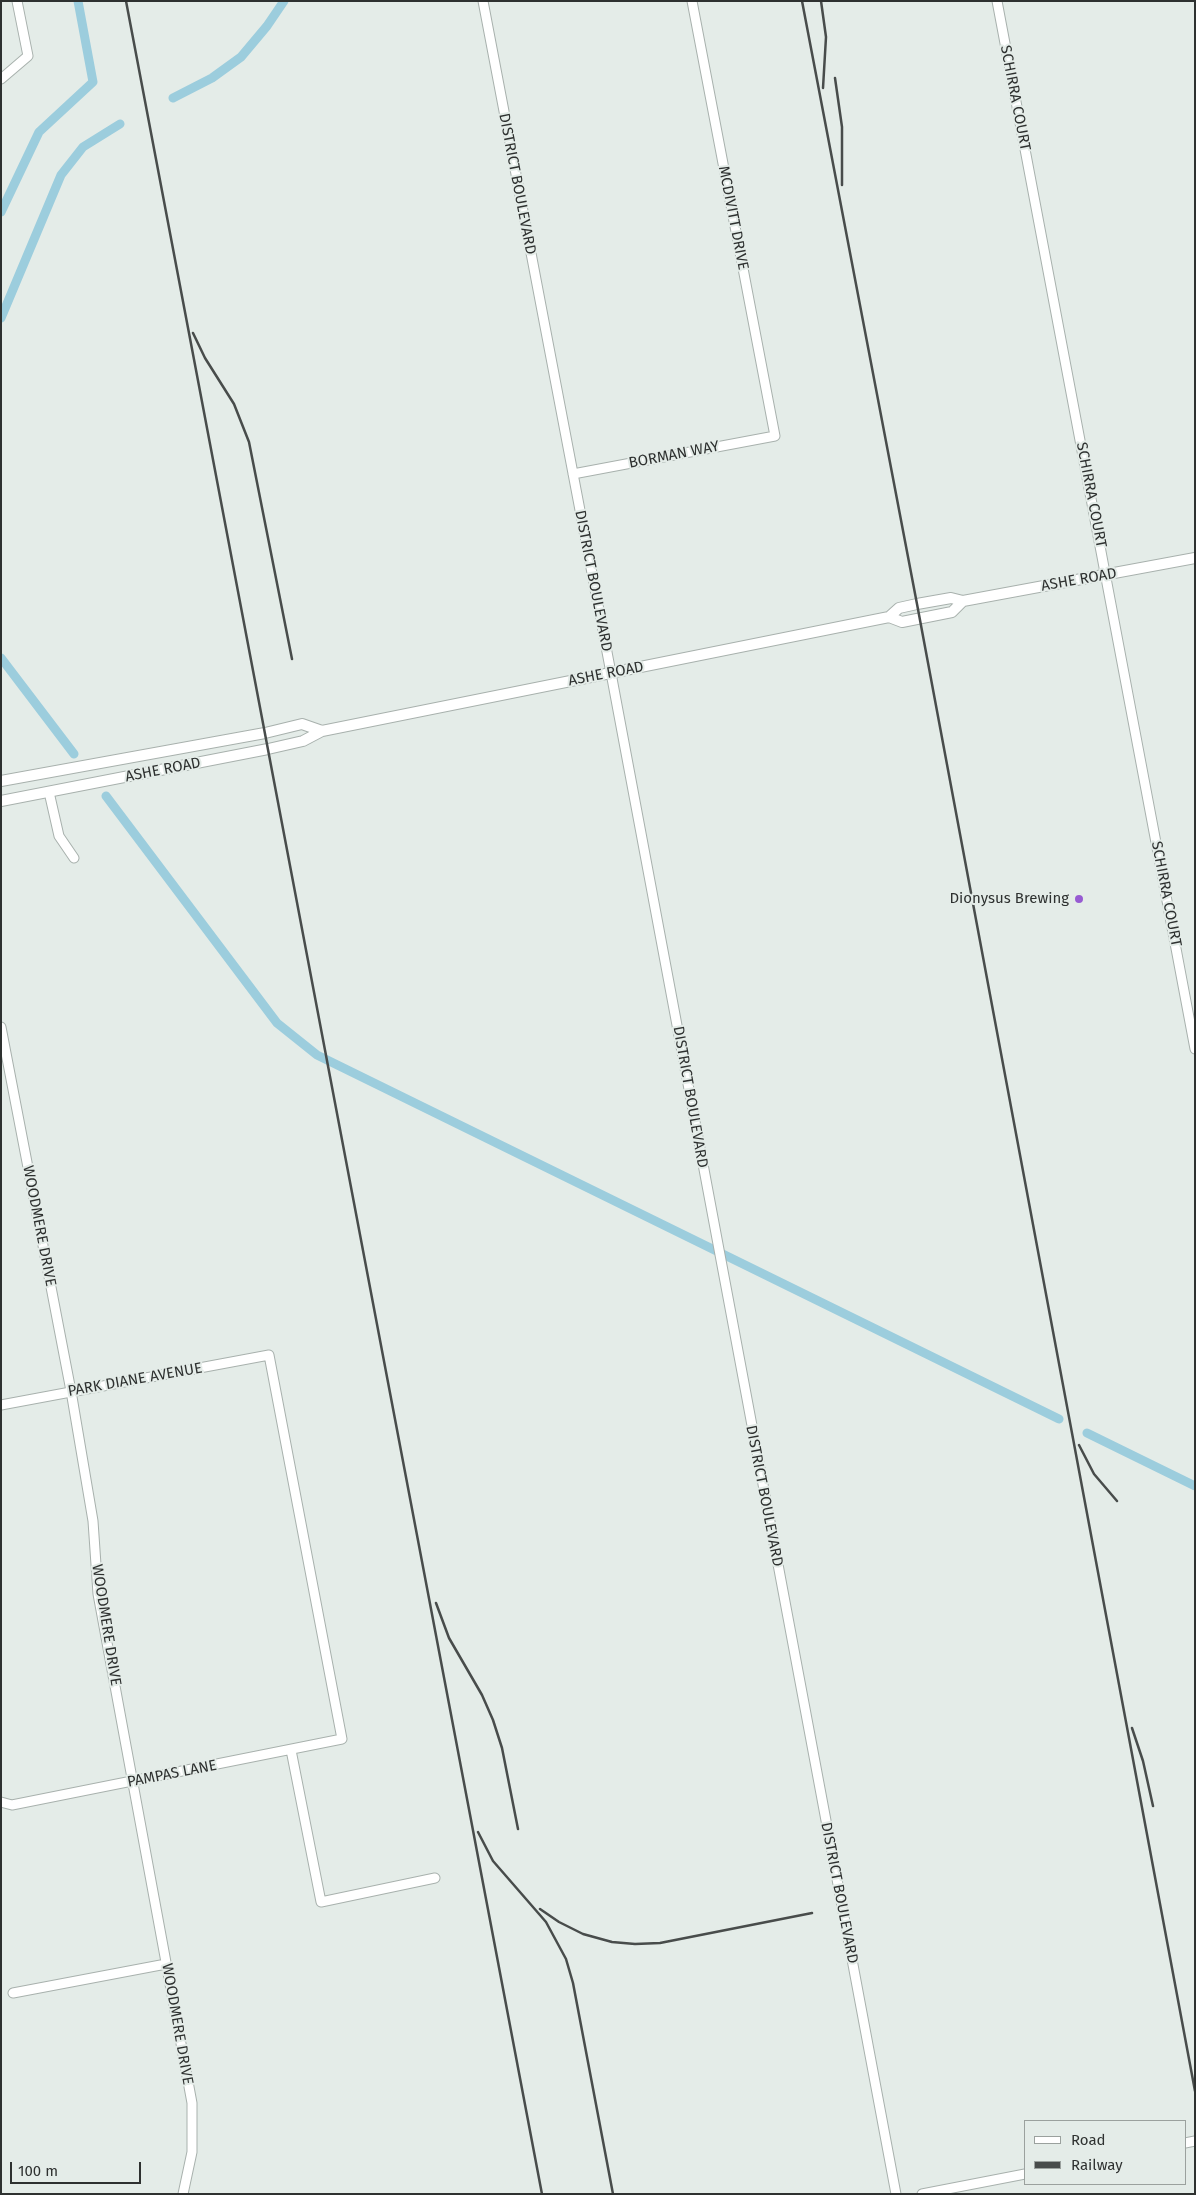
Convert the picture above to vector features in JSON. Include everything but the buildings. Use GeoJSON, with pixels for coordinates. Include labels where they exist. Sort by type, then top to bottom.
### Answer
{"type":"FeatureCollection","features":[{"type":"Feature","properties":{"kind":"street"},"geometry":{"type":"LineString","coordinates":[[1,79],[28,56],[17,1]]}},
{"type":"Feature","properties":{"kind":"street","name":"DISTRICT BOULEVARD"},"geometry":{"type":"LineString","coordinates":[[483,1],[611,672],[724,1284],[896,2194]]}},
{"type":"Feature","properties":{"kind":"street","name":"MCDIVITT DRIVE"},"geometry":{"type":"LineString","coordinates":[[692,1],[775,436]]}},
{"type":"Feature","properties":{"kind":"street","name":"SCHIRRA COURT"},"geometry":{"type":"LineString","coordinates":[[996,1],[1195,1049]]}},
{"type":"Feature","properties":{"kind":"street","name":"BORMAN WAY"},"geometry":{"type":"LineString","coordinates":[[573,474],[775,436]]}},
{"type":"Feature","properties":{"kind":"street","name":"ASHE ROAD"},"geometry":{"type":"LineString","coordinates":[[1,801],[304,741],[322,731],[889,617],[899,608],[917,604],[951,598],[963,601],[1195,558]]}},
{"type":"Feature","properties":{"kind":"street","name":"ASHE ROAD"},"geometry":{"type":"LineString","coordinates":[[889,617],[902,622],[944,614],[952,612],[963,601]]}},
{"type":"Feature","properties":{"kind":"street","name":"ASHE ROAD"},"geometry":{"type":"LineString","coordinates":[[1,781],[91,763],[265,733],[302,724],[322,731]]}},
{"type":"Feature","properties":{"kind":"street"},"geometry":{"type":"LineString","coordinates":[[49,792],[59,836],[74,858]]}},
{"type":"Feature","properties":{"kind":"street","name":"WOODMERE DRIVE"},"geometry":{"type":"LineString","coordinates":[[1,1027],[71,1391],[93,1521],[98,1594],[192,2107],[192,2152],[183,2194]]}},
{"type":"Feature","properties":{"kind":"street","name":"PARK DIANE AVENUE"},"geometry":{"type":"LineString","coordinates":[[1,1405],[269,1355],[342,1739]]}},
{"type":"Feature","properties":{"kind":"street","name":"PAMPAS LANE"},"geometry":{"type":"LineString","coordinates":[[1,1802],[12,1805],[342,1739]]}},
{"type":"Feature","properties":{"kind":"street"},"geometry":{"type":"LineString","coordinates":[[291,1750],[321,1902],[436,1878]]}},
{"type":"Feature","properties":{"kind":"street"},"geometry":{"type":"LineString","coordinates":[[13,1994],[166,1964]]}},
{"type":"Feature","properties":{"kind":"street"},"geometry":{"type":"LineString","coordinates":[[922,2194],[1024,2174]]}},
{"type":"Feature","properties":{"kind":"waterway"},"geometry":{"type":"LineString","coordinates":[[1,212],[39,132],[93,82],[78,1]]}},
{"type":"Feature","properties":{"kind":"waterway"},"geometry":{"type":"LineString","coordinates":[[173,98],[212,78],[241,57],[267,26],[284,1]]}},
{"type":"Feature","properties":{"kind":"waterway"},"geometry":{"type":"LineString","coordinates":[[1,318],[61,175],[83,147],[120,124]]}},
{"type":"Feature","properties":{"kind":"waterway"},"geometry":{"type":"LineString","coordinates":[[1,658],[74,754]]}},
{"type":"Feature","properties":{"kind":"waterway"},"geometry":{"type":"LineString","coordinates":[[106,796],[277,1023],[317,1055],[1059,1419]]}},
{"type":"Feature","properties":{"kind":"waterway"},"geometry":{"type":"LineString","coordinates":[[1087,1433],[1195,1486]]}},
{"type":"Feature","properties":{"kind":"railway"},"geometry":{"type":"LineString","coordinates":[[126,1],[542,2194]]}},
{"type":"Feature","properties":{"kind":"railway"},"geometry":{"type":"LineString","coordinates":[[802,1],[917,604],[1195,2091]]}},
{"type":"Feature","properties":{"kind":"railway"},"geometry":{"type":"LineString","coordinates":[[821,1],[826,37],[823,88]]}},
{"type":"Feature","properties":{"kind":"railway"},"geometry":{"type":"LineString","coordinates":[[835,78],[842,127],[842,185]]}},
{"type":"Feature","properties":{"kind":"railway"},"geometry":{"type":"LineString","coordinates":[[193,333],[205,358],[234,404],[249,442],[292,659]]}},
{"type":"Feature","properties":{"kind":"railway"},"geometry":{"type":"LineString","coordinates":[[1079,1445],[1094,1474],[1117,1501]]}},
{"type":"Feature","properties":{"kind":"railway"},"geometry":{"type":"LineString","coordinates":[[436,1603],[449,1638],[482,1695],[493,1720],[502,1748],[518,1829]]}},
{"type":"Feature","properties":{"kind":"railway"},"geometry":{"type":"LineString","coordinates":[[1132,1728],[1143,1761],[1153,1806]]}},
{"type":"Feature","properties":{"kind":"railway"},"geometry":{"type":"LineString","coordinates":[[478,1832],[493,1861],[546,1922],[566,1959],[573,1983],[613,2194]]}},
{"type":"Feature","properties":{"kind":"railway"},"geometry":{"type":"LineString","coordinates":[[540,1909],[559,1922],[583,1934],[612,1942],[635,1944],[660,1943],[812,1913]]}},
{"type":"Feature","properties":{"kind":"place","name":"Dionysus Brewing"},"geometry":{"type":"Point","coordinates":[1079,899]}}]}
